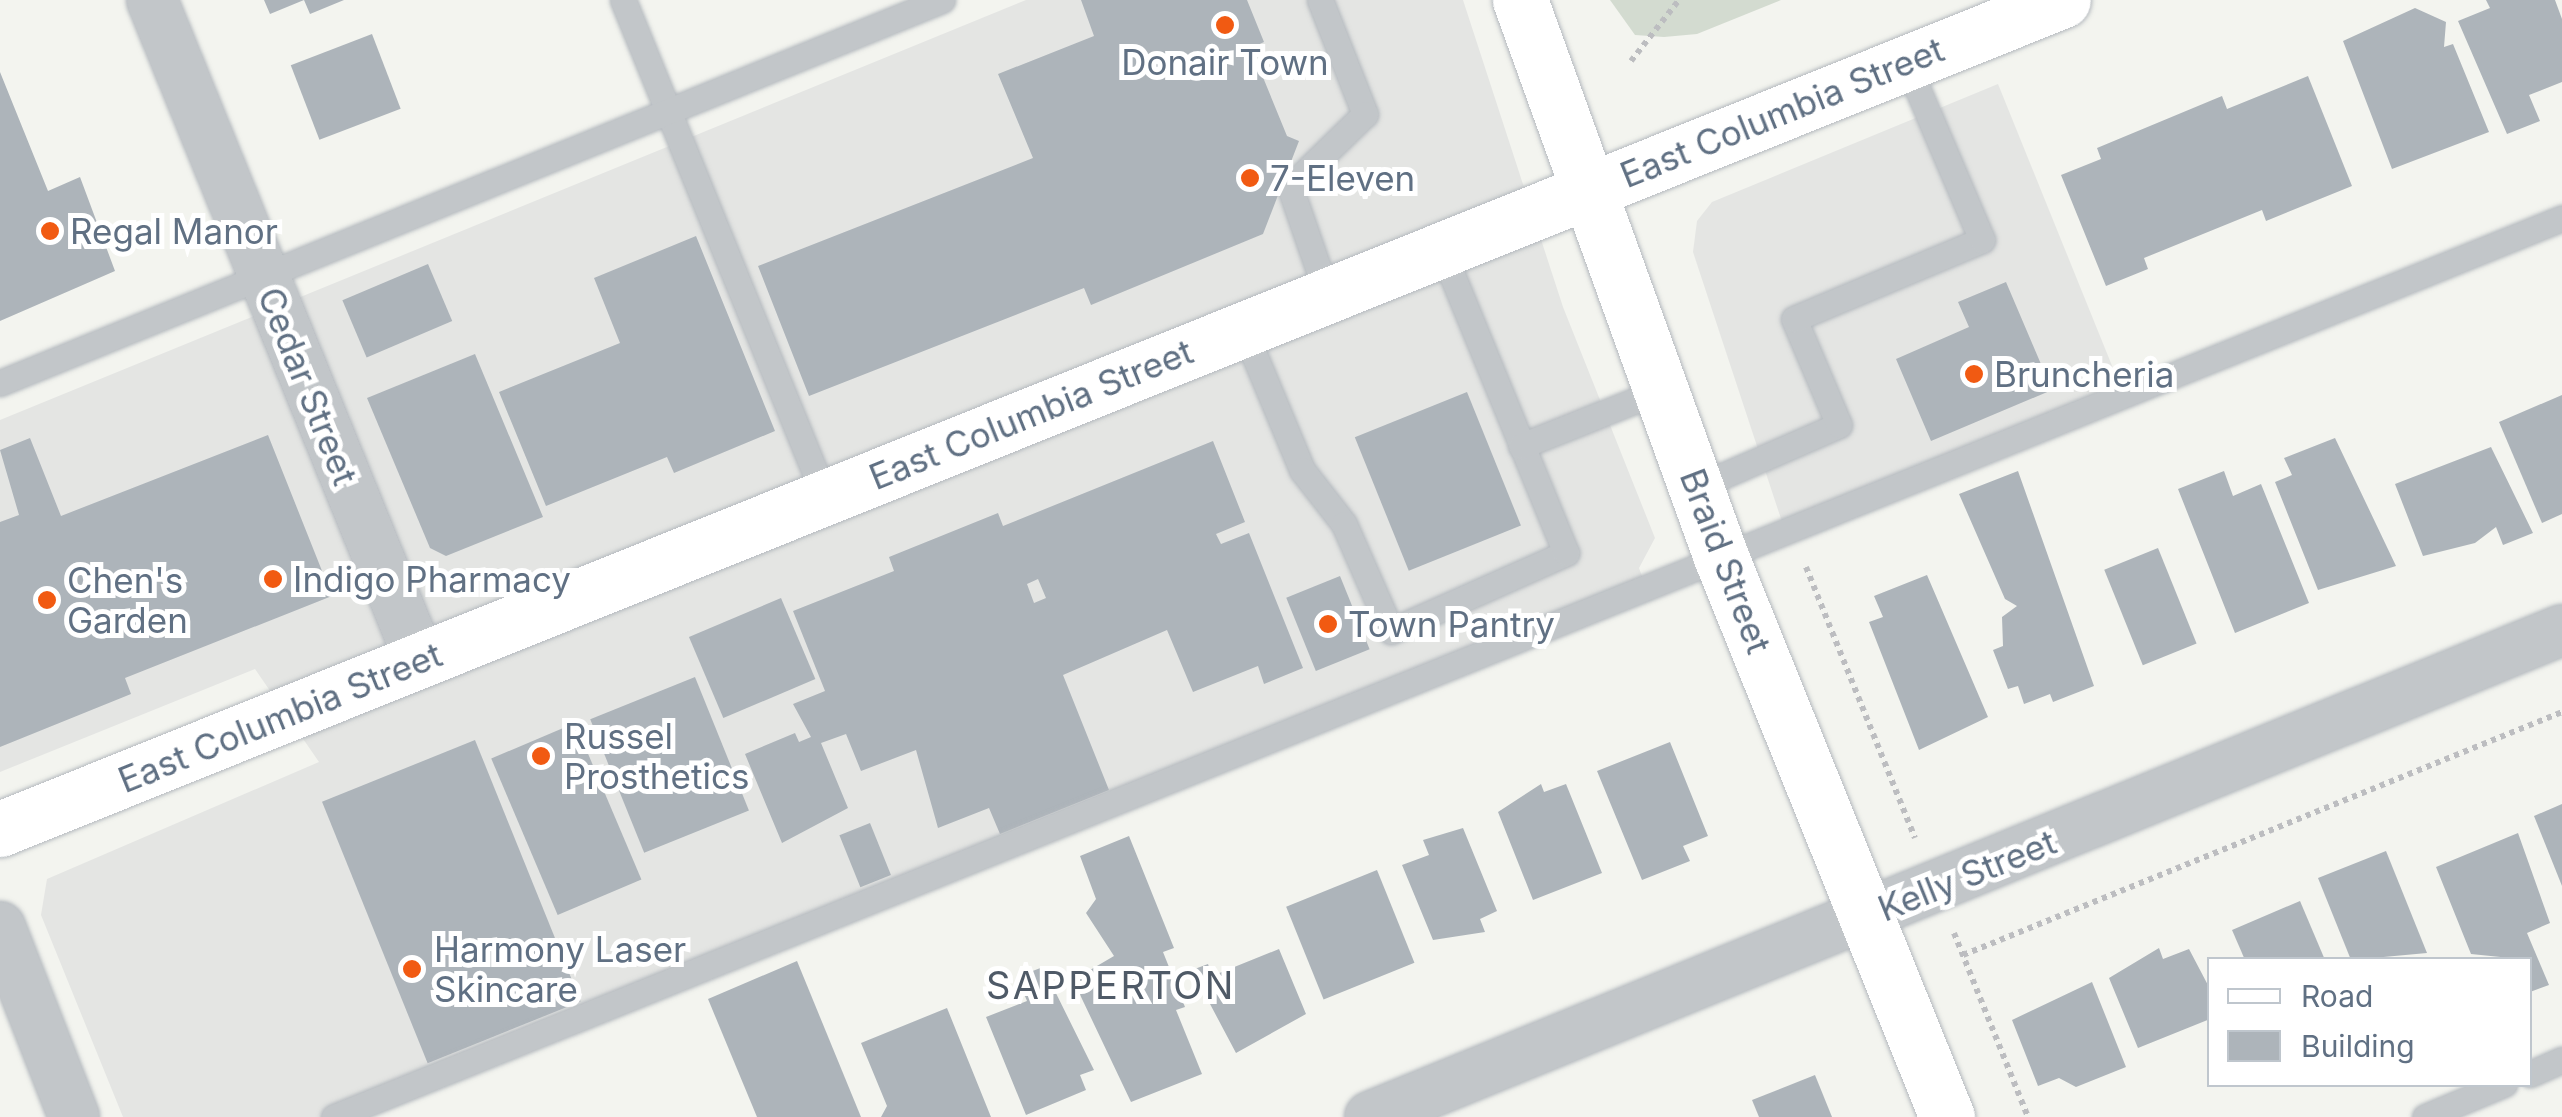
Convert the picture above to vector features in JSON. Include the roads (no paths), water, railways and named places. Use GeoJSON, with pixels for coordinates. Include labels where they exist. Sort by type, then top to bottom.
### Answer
{"type":"FeatureCollection","features":[{"type":"Feature","properties":{"kind":"street","name":"Cedar Street"},"geometry":{"type":"LineString","coordinates":[[152,0],[420,660]]}},
{"type":"Feature","properties":{"kind":"street","name":"Braid Street"},"geometry":{"type":"LineString","coordinates":[[1520,0],[1721,557],[1947,1117]]}},
{"type":"Feature","properties":{"kind":"street","name":"East Columbia Street"},"geometry":{"type":"LineString","coordinates":[[0,829],[2062,0]]}},
{"type":"Feature","properties":{"kind":"street","name":"Kelly Street"},"geometry":{"type":"LineString","coordinates":[[1370,1117],[2562,630]]}},
{"type":"Feature","properties":{"kind":"street"},"geometry":{"type":"LineString","coordinates":[[0,927],[74,1117]]}},
{"type":"Feature","properties":{"kind":"lane"},"geometry":{"type":"LineString","coordinates":[[622,0],[825,496]]}},
{"type":"Feature","properties":{"kind":"lane"},"geometry":{"type":"LineString","coordinates":[[0,382],[942,0]]}},
{"type":"Feature","properties":{"kind":"lane"},"geometry":{"type":"LineString","coordinates":[[1320,0],[1364,114],[1290,187],[1327,294]]}},
{"type":"Feature","properties":{"kind":"lane"},"geometry":{"type":"LineString","coordinates":[[1697,486],[1839,424],[1794,319],[1982,240],[1906,62]]}},
{"type":"Feature","properties":{"kind":"lane"},"geometry":{"type":"LineString","coordinates":[[334,1117],[2562,218]]}},
{"type":"Feature","properties":{"kind":"lane"},"geometry":{"type":"LineString","coordinates":[[1243,328],[1302,470],[1344,524],[1391,631],[1566,554],[1440,248]]}},
{"type":"Feature","properties":{"kind":"lane"},"geometry":{"type":"LineString","coordinates":[[1521,446],[1662,390]]}},
{"type":"Feature","properties":{"kind":"lane"},"geometry":{"type":"LineString","coordinates":[[2532,1073],[2562,1060]]}},
{"type":"Feature","properties":{"kind":"lane"},"geometry":{"type":"LineString","coordinates":[[2424,1117],[2497,1087]]}},
{"type":"Feature","properties":{"kind":"place","name":"Donair Town"},"geometry":{"type":"Point","coordinates":[1225,25]}},
{"type":"Feature","properties":{"kind":"place","name":"7-Eleven"},"geometry":{"type":"Point","coordinates":[1250,178]}},
{"type":"Feature","properties":{"kind":"place","name":"Regal Manor"},"geometry":{"type":"Point","coordinates":[50,231]}},
{"type":"Feature","properties":{"kind":"place","name":"Bruncheria"},"geometry":{"type":"Point","coordinates":[1974,374]}},
{"type":"Feature","properties":{"kind":"place","name":"Indigo Pharmacy"},"geometry":{"type":"Point","coordinates":[273,579]}},
{"type":"Feature","properties":{"kind":"place","name":"Chen's Garden"},"geometry":{"type":"Point","coordinates":[47,600]}},
{"type":"Feature","properties":{"kind":"place","name":"Town Pantry"},"geometry":{"type":"Point","coordinates":[1328,624]}},
{"type":"Feature","properties":{"kind":"place","name":"Russel Prosthetics"},"geometry":{"type":"Point","coordinates":[541,756]}},
{"type":"Feature","properties":{"kind":"place","name":"Harmony Laser Skincare"},"geometry":{"type":"Point","coordinates":[412,969]}},
{"type":"Feature","properties":{"kind":"district","name":"SAPPERTON"},"geometry":{"type":"Point","coordinates":[1111,986]}}]}
